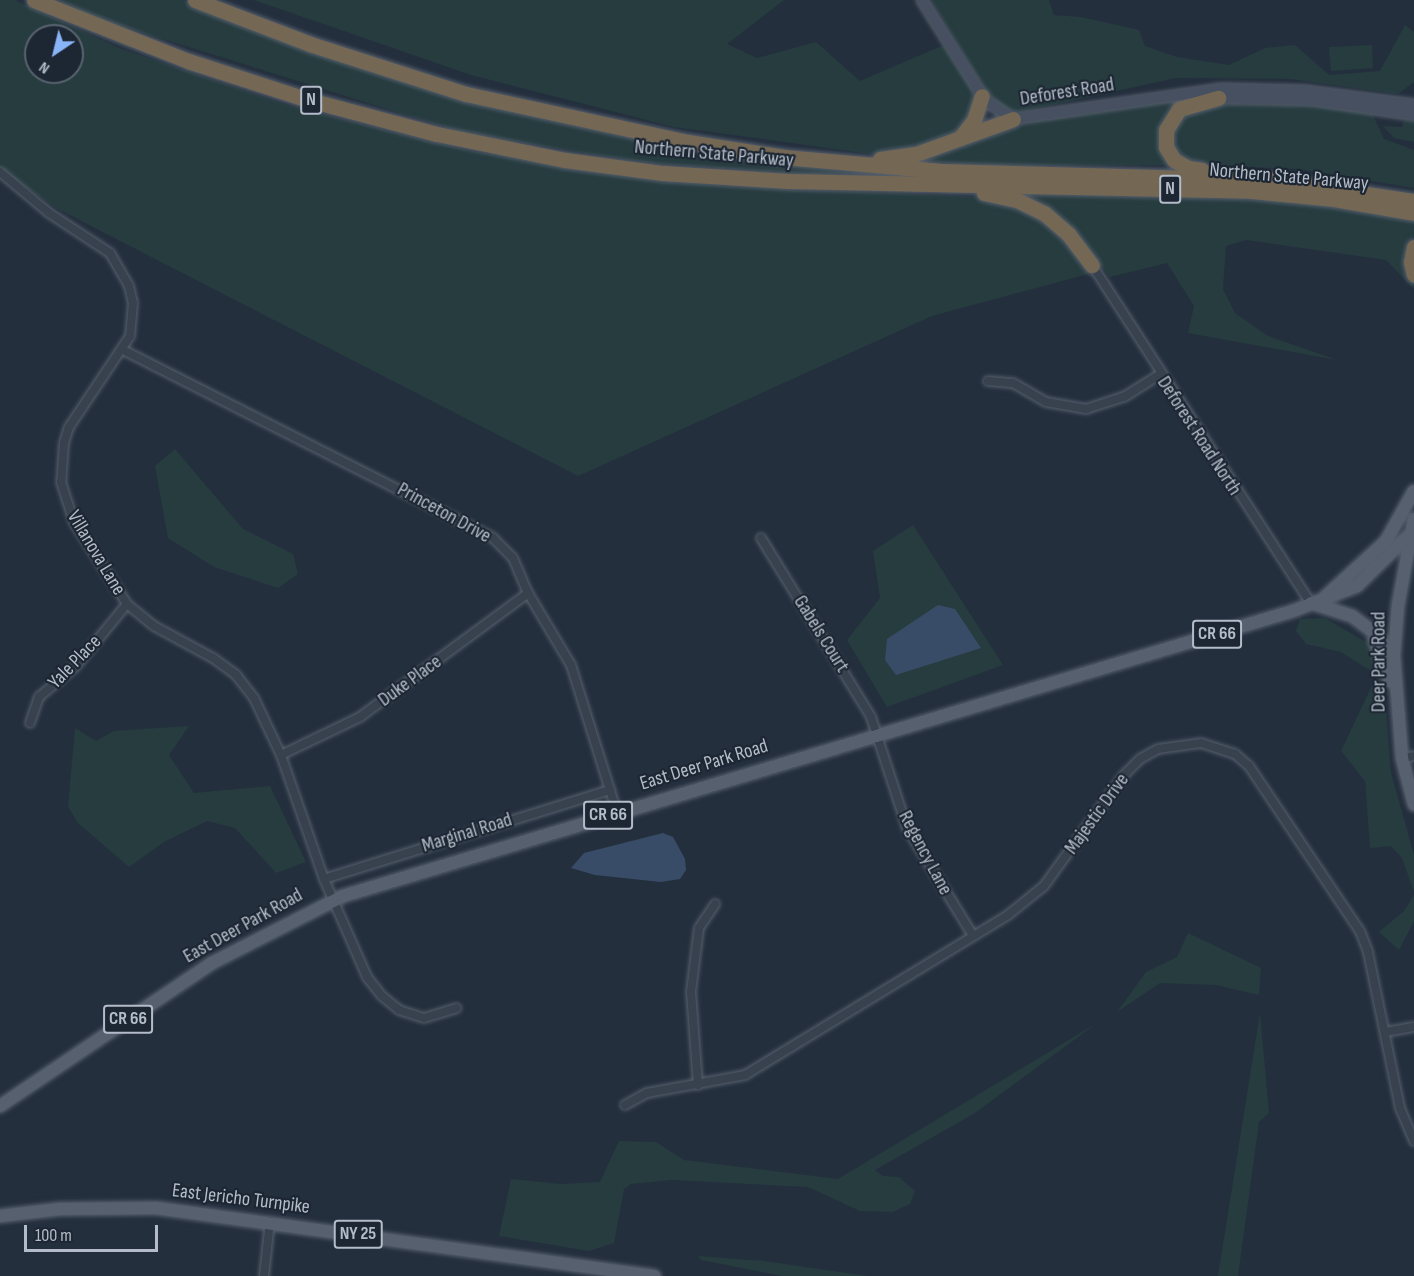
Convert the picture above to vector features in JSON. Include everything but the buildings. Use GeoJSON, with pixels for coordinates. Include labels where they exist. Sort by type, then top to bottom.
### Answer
{"type":"FeatureCollection","features":[{"type":"Feature","properties":{"kind":"highway","name":"Northern State Parkway"},"geometry":{"type":"LineString","coordinates":[[34,0],[249,81],[384,121],[491,146],[565,160],[695,175],[925,184],[1262,192],[1334,199],[1414,213]]}},
{"type":"Feature","properties":{"kind":"highway","name":"Northern State Parkway"},"geometry":{"type":"LineString","coordinates":[[195,0],[310,44],[466,94],[623,130],[784,157],[963,172],[1273,180],[1414,201]]}},
{"type":"Feature","properties":{"kind":"highway"},"geometry":{"type":"LineString","coordinates":[[959,139],[974,120],[982,96]]}},
{"type":"Feature","properties":{"kind":"highway"},"geometry":{"type":"LineString","coordinates":[[1218,98],[1184,106],[1172,116],[1165,135],[1168,153],[1188,168],[1273,180]]}},
{"type":"Feature","properties":{"kind":"highway"},"geometry":{"type":"LineString","coordinates":[[784,157],[888,159],[959,139],[1013,119]]}},
{"type":"Feature","properties":{"kind":"highway"},"geometry":{"type":"LineString","coordinates":[[925,184],[997,195],[1026,203],[1062,227],[1092,265]]}},
{"type":"Feature","properties":{"kind":"highway"},"geometry":{"type":"LineString","coordinates":[[1414,248],[1411,262],[1414,274]]}},
{"type":"Feature","properties":{"kind":"main road","name":"East Deer Park Road"},"geometry":{"type":"LineString","coordinates":[[1325,597],[1386,541],[1414,492]]}},
{"type":"Feature","properties":{"kind":"main road","name":"Deer Park Road"},"geometry":{"type":"LineString","coordinates":[[1414,519],[1409,535],[1394,656],[1396,706],[1408,757],[1414,804]]}},
{"type":"Feature","properties":{"kind":"main road","name":"East Deer Park Road"},"geometry":{"type":"LineString","coordinates":[[0,1106],[212,963],[334,900],[878,733],[1122,664],[1311,603],[1357,586],[1409,535]]}},
{"type":"Feature","properties":{"kind":"main road"},"geometry":{"type":"LineString","coordinates":[[1311,603],[1352,616],[1366,625],[1394,656]]}},
{"type":"Feature","properties":{"kind":"main road"},"geometry":{"type":"LineString","coordinates":[[1366,625],[1386,662],[1396,706]]}},
{"type":"Feature","properties":{"kind":"main road","name":"East Jericho Turnpike"},"geometry":{"type":"LineString","coordinates":[[0,1216],[60,1209],[156,1208],[270,1221],[654,1276]]}},
{"type":"Feature","properties":{"kind":"street","name":"Deforest Road"},"geometry":{"type":"LineString","coordinates":[[922,0],[982,96],[996,111],[1013,119],[1207,90],[1286,90],[1414,105]]}},
{"type":"Feature","properties":{"kind":"street","name":"Deforest Road"},"geometry":{"type":"LineString","coordinates":[[1171,95],[1313,100],[1414,115]]}},
{"type":"Feature","properties":{"kind":"street","name":"Villanova Lane"},"geometry":{"type":"LineString","coordinates":[[0,172],[49,213],[97,241],[121,269],[133,303],[130,336],[123,350],[69,427],[60,461],[61,482],[74,522],[127,603],[154,626],[213,658],[236,675],[254,698],[282,755],[324,879],[367,977],[382,996],[399,1010],[424,1018],[457,1008]]}},
{"type":"Feature","properties":{"kind":"street","name":"Deforest Road North"},"geometry":{"type":"LineString","coordinates":[[1092,265],[1116,308],[1159,375],[1311,603]]}},
{"type":"Feature","properties":{"kind":"street","name":"Princeton Drive"},"geometry":{"type":"LineString","coordinates":[[123,350],[492,538],[513,558],[528,593],[580,686],[617,813]]}},
{"type":"Feature","properties":{"kind":"street"},"geometry":{"type":"LineString","coordinates":[[988,381],[1013,383],[1046,402],[1086,409],[1124,396],[1159,375]]}},
{"type":"Feature","properties":{"kind":"street","name":"Gabels Court"},"geometry":{"type":"LineString","coordinates":[[761,538],[842,666],[878,733]]}},
{"type":"Feature","properties":{"kind":"street","name":"Duke Place"},"geometry":{"type":"LineString","coordinates":[[282,755],[360,717],[528,593]]}},
{"type":"Feature","properties":{"kind":"street","name":"Yale Place"},"geometry":{"type":"LineString","coordinates":[[30,723],[39,697],[76,666],[127,603]]}},
{"type":"Feature","properties":{"kind":"street","name":"Regency Lane"},"geometry":{"type":"LineString","coordinates":[[878,733],[907,828],[972,934]]}},
{"type":"Feature","properties":{"kind":"street","name":"Majestic Drive"},"geometry":{"type":"LineString","coordinates":[[625,1106],[647,1093],[746,1075],[972,934],[1008,915],[1044,886],[1124,775],[1140,759],[1158,748],[1201,742],[1234,754],[1249,766],[1345,904],[1368,952],[1400,1108],[1414,1141]]}},
{"type":"Feature","properties":{"kind":"street","name":"Marginal Road"},"geometry":{"type":"LineString","coordinates":[[324,879],[610,790]]}},
{"type":"Feature","properties":{"kind":"street"},"geometry":{"type":"LineString","coordinates":[[698,1085],[690,992],[699,928],[716,904]]}},
{"type":"Feature","properties":{"kind":"street"},"geometry":{"type":"LineString","coordinates":[[1385,1032],[1414,1027]]}},
{"type":"Feature","properties":{"kind":"street"},"geometry":{"type":"LineString","coordinates":[[264,1276],[270,1221]]}},
{"type":"Feature","properties":{"kind":"green space"},"geometry":{"type":"Polygon","coordinates":[[[0,0],[15,0],[67,24],[24,24],[24,84],[84,84],[84,32],[119,48],[286,105],[471,151],[727,186],[1003,198],[1041,214],[1065,237],[1088,274],[932,316],[578,476],[56,208],[0,169],[0,0]]]}},
{"type":"Feature","properties":{"kind":"green space"},"geometry":{"type":"Polygon","coordinates":[[[56,0],[182,0],[246,27],[633,137],[756,160],[875,174],[802,174],[648,163],[464,133],[99,19],[56,0]]]}},
{"type":"Feature","properties":{"kind":"green space"},"geometry":{"type":"Polygon","coordinates":[[[254,0],[784,0],[727,44],[757,58],[816,42],[860,81],[944,45],[972,86],[974,112],[956,133],[908,150],[878,155],[674,127],[471,75],[254,0]]]}},
{"type":"Feature","properties":{"kind":"green space"},"geometry":{"type":"Polygon","coordinates":[[[931,0],[1049,0],[1054,15],[1081,17],[1139,30],[1145,46],[1177,57],[1229,65],[1265,48],[1295,45],[1329,75],[1380,71],[1405,25],[1414,32],[1414,82],[1398,94],[1291,79],[1176,78],[1020,112],[1005,108],[988,93],[931,0]]]}},
{"type":"Feature","properties":{"kind":"green space"},"geometry":{"type":"Polygon","coordinates":[[[1372,45],[1373,68],[1331,71],[1329,47],[1372,45]]]}},
{"type":"Feature","properties":{"kind":"green space"},"geometry":{"type":"Polygon","coordinates":[[[1178,99],[1161,128],[1172,165],[991,166],[915,161],[915,157],[1032,121],[1178,99]]]}},
{"type":"Feature","properties":{"kind":"green space"},"geometry":{"type":"Polygon","coordinates":[[[1198,104],[1317,106],[1372,113],[1384,139],[1414,150],[1414,188],[1298,169],[1193,164],[1172,145],[1171,127],[1175,118],[1198,104]]]}},
{"type":"Feature","properties":{"kind":"green space"},"geometry":{"type":"Polygon","coordinates":[[[1404,120],[1414,121],[1414,142],[1394,138],[1383,126],[1402,127],[1404,120]]]}},
{"type":"Feature","properties":{"kind":"green space"},"geometry":{"type":"Polygon","coordinates":[[[1023,193],[1276,196],[1414,218],[1414,236],[1409,242],[1414,289],[1386,260],[1246,240],[1226,246],[1223,289],[1235,313],[1268,336],[1337,360],[1188,333],[1194,306],[1167,263],[1110,277],[1063,219],[1023,193]]]}},
{"type":"Feature","properties":{"kind":"green space"},"geometry":{"type":"Polygon","coordinates":[[[175,449],[243,529],[293,554],[298,574],[278,588],[214,567],[168,538],[155,466],[175,449]]]}},
{"type":"Feature","properties":{"kind":"green space"},"geometry":{"type":"Polygon","coordinates":[[[913,525],[1003,665],[887,707],[847,640],[880,598],[873,551],[913,525]]]}},
{"type":"Feature","properties":{"kind":"green space"},"geometry":{"type":"Polygon","coordinates":[[[1325,618],[1369,644],[1382,662],[1391,772],[1414,855],[1414,892],[1402,858],[1391,846],[1370,848],[1365,781],[1341,751],[1377,675],[1341,652],[1306,644],[1296,631],[1300,619],[1325,618]]]}},
{"type":"Feature","properties":{"kind":"green space"},"geometry":{"type":"Polygon","coordinates":[[[189,726],[169,755],[194,793],[270,786],[306,862],[276,873],[235,828],[207,821],[164,842],[129,867],[78,823],[68,807],[75,728],[96,741],[114,731],[189,726]]]}},
{"type":"Feature","properties":{"kind":"green space"},"geometry":{"type":"Polygon","coordinates":[[[1414,895],[1414,921],[1399,950],[1379,932],[1404,911],[1414,895]]]}},
{"type":"Feature","properties":{"kind":"green space"},"geometry":{"type":"Polygon","coordinates":[[[1188,933],[1261,968],[1259,995],[1216,985],[1160,983],[1117,1012],[1146,972],[1177,957],[1188,933]]]}},
{"type":"Feature","properties":{"kind":"green space"},"geometry":{"type":"Polygon","coordinates":[[[1260,1013],[1269,1113],[1259,1122],[1238,1276],[1218,1276],[1260,1013]]]}},
{"type":"Feature","properties":{"kind":"green space"},"geometry":{"type":"Polygon","coordinates":[[[1097,1023],[975,1113],[875,1170],[883,1176],[899,1177],[915,1191],[910,1204],[893,1212],[860,1211],[808,1187],[672,1180],[631,1184],[624,1189],[614,1243],[589,1251],[499,1236],[511,1179],[561,1184],[600,1182],[619,1141],[656,1142],[684,1160],[838,1179],[1097,1023]]]}},
{"type":"Feature","properties":{"kind":"green space"},"geometry":{"type":"Polygon","coordinates":[[[698,1256],[764,1261],[868,1276],[782,1276],[701,1260],[698,1256]]]}},
{"type":"Feature","properties":{"kind":"water"},"geometry":{"type":"Polygon","coordinates":[[[938,605],[955,609],[981,648],[896,675],[885,660],[887,639],[938,605]]]}},
{"type":"Feature","properties":{"kind":"water"},"geometry":{"type":"Polygon","coordinates":[[[663,833],[673,837],[685,859],[686,870],[680,879],[661,882],[595,875],[571,868],[584,853],[663,833]]]}}]}
